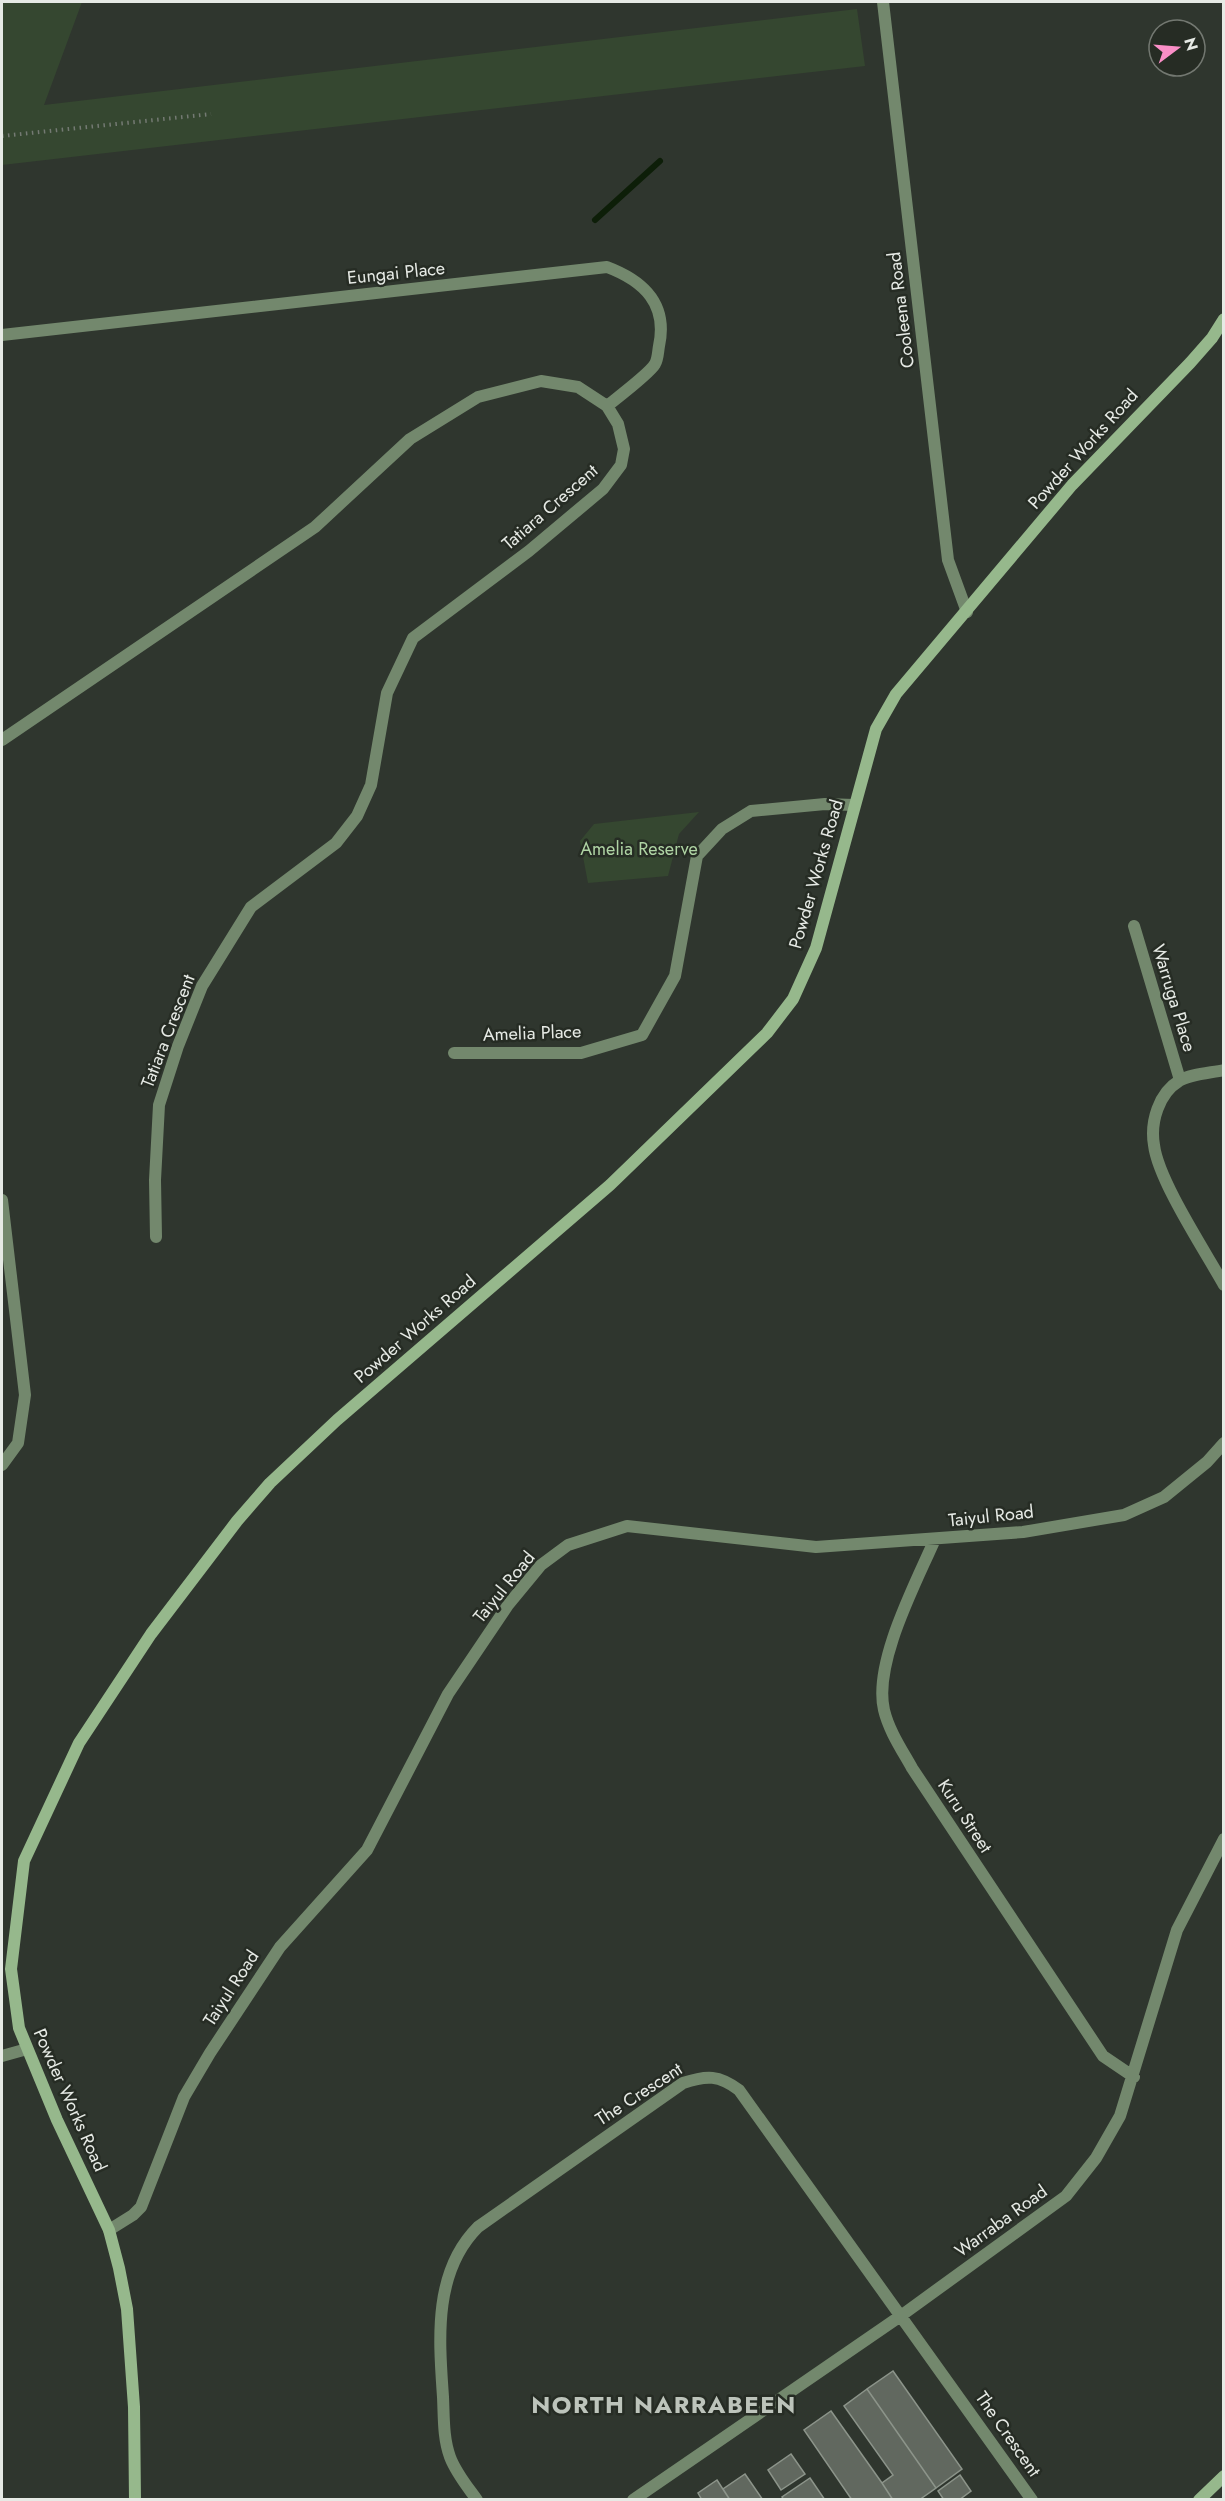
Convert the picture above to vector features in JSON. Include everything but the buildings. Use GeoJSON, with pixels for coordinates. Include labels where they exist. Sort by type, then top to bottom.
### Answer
{"type":"FeatureCollection","features":[{"type":"Feature","properties":{"kind":"main road","name":"Powder Works Road"},"geometry":{"type":"LineString","coordinates":[[135,2499],[134,2406],[127,2309],[109,2230],[19,2028],[11,1969],[24,1862],[79,1743],[144,1644],[237,1521],[270,1483],[337,1420],[610,1185],[767,1033],[793,999],[816,948],[876,729],[896,694],[968,612],[1072,485],[1190,363],[1212,338],[1224,319]]}},
{"type":"Feature","properties":{"kind":"main road"},"geometry":{"type":"LineString","coordinates":[[1199,2499],[1224,2476]]}},
{"type":"Feature","properties":{"kind":"street","name":"Cooleena Road"},"geometry":{"type":"LineString","coordinates":[[883,2],[948,560],[968,612]]}},
{"type":"Feature","properties":{"kind":"street","name":"Eungai Place"},"geometry":{"type":"LineString","coordinates":[[2,335],[607,267],[629,275],[645,287],[657,307],[663,330],[655,364],[607,406]]}},
{"type":"Feature","properties":{"kind":"street"},"geometry":{"type":"LineString","coordinates":[[2,740],[315,527],[410,439],[478,397],[541,381],[578,387],[607,406]]}},
{"type":"Feature","properties":{"kind":"street","name":"Tatiara Crescent"},"geometry":{"type":"LineString","coordinates":[[156,1237],[155,1180],[159,1105],[178,1046],[202,986],[252,907],[336,843],[357,816],[371,785],[387,693],[413,638],[530,550],[603,489],[621,465],[624,449],[620,432],[607,406]]}},
{"type":"Feature","properties":{"kind":"street","name":"Amelia Place"},"geometry":{"type":"LineString","coordinates":[[454,1053],[581,1053],[642,1035],[675,976],[697,856],[703,849],[722,829],[751,811],[825,804],[854,805]]}},
{"type":"Feature","properties":{"kind":"street","name":"Warruga Place"},"geometry":{"type":"LineString","coordinates":[[1134,926],[1180,1080]]}},
{"type":"Feature","properties":{"kind":"street"},"geometry":{"type":"LineString","coordinates":[[1224,1070],[1180,1080],[1162,1096],[1156,1117],[1154,1145],[1164,1176],[1224,1285]]}},
{"type":"Feature","properties":{"kind":"street"},"geometry":{"type":"LineString","coordinates":[[2,1200],[25,1395],[18,1443],[2,1465]]}},
{"type":"Feature","properties":{"kind":"street","name":"Taiyul Road"},"geometry":{"type":"LineString","coordinates":[[109,2230],[133,2216],[141,2206],[184,2097],[210,2053],[280,1947],[367,1850],[448,1694],[508,1605],[541,1564],[568,1545],[627,1526],[816,1547],[1023,1532],[1124,1515],[1164,1497],[1207,1462],[1224,1443]]}},
{"type":"Feature","properties":{"kind":"street","name":"Kuru Street"},"geometry":{"type":"LineString","coordinates":[[935,1539],[893,1637],[883,1680],[884,1710],[897,1744],[912,1768],[1103,2056],[1134,2077]]}},
{"type":"Feature","properties":{"kind":"street","name":"Warraba Road"},"geometry":{"type":"LineString","coordinates":[[633,2499],[902,2315],[1066,2196],[1096,2158],[1120,2116],[1134,2077],[1177,1930],[1210,1861],[1224,1839]]}},
{"type":"Feature","properties":{"kind":"street"},"geometry":{"type":"LineString","coordinates":[[2,2056],[27,2049]]}},
{"type":"Feature","properties":{"kind":"street","name":"The Crescent"},"geometry":{"type":"LineString","coordinates":[[477,2499],[458,2473],[450,2456],[446,2436],[439,2318],[456,2255],[478,2227],[683,2083],[703,2076],[714,2076],[725,2080],[739,2090],[1032,2499]]}},
{"type":"Feature","properties":{"kind":"path"},"geometry":{"type":"LineString","coordinates":[[2,136],[211,114]]}},
{"type":"Feature","properties":{"kind":"green space"},"geometry":{"type":"Polygon","coordinates":[[[2,2],[82,2],[44,105],[857,9],[865,66],[2,165],[2,2]]]}},
{"type":"Feature","properties":{"kind":"green space","name":"Amelia Reserve"},"geometry":{"type":"Polygon","coordinates":[[[699,812],[679,834],[668,876],[588,883],[580,841],[594,824],[699,812]]]}},
{"type":"Feature","properties":{"kind":"waterway"},"geometry":{"type":"LineString","coordinates":[[595,220],[660,161]]}},
{"type":"Feature","properties":{"kind":"district","name":"NORTH NARRABEEN"},"geometry":{"type":"Point","coordinates":[664,2405]}}]}
